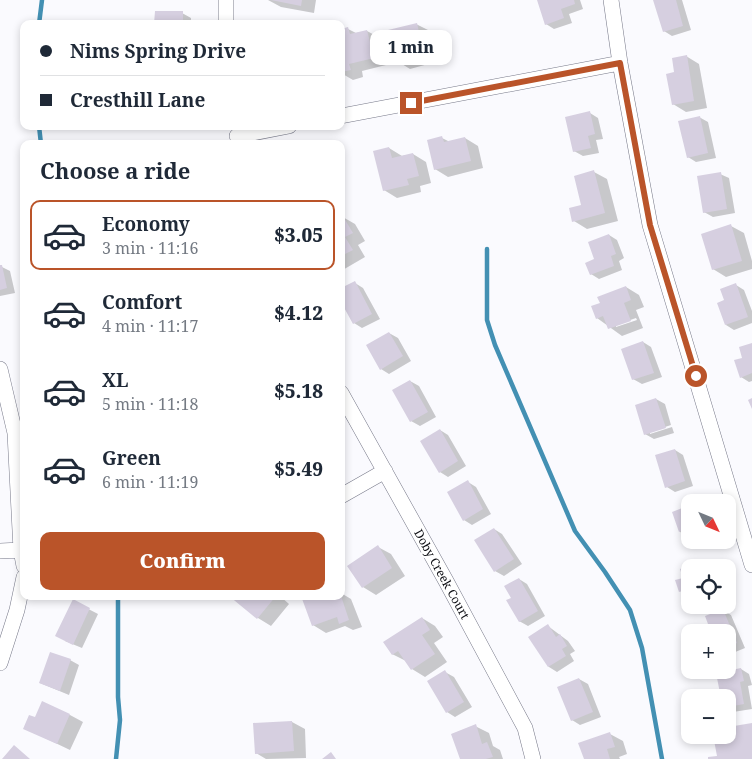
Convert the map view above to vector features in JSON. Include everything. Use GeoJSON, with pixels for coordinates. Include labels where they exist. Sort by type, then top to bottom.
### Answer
{"type":"FeatureCollection","features":[{"type":"Feature","properties":{"kind":"street"},"geometry":{"type":"LineString","coordinates":[[226,0],[226,20]]}},
{"type":"Feature","properties":{"kind":"street"},"geometry":{"type":"LineString","coordinates":[[611,0],[620,63],[650,225],[752,566]]}},
{"type":"Feature","properties":{"kind":"street"},"geometry":{"type":"LineString","coordinates":[[345,115],[620,63]]}},
{"type":"Feature","properties":{"kind":"street"},"geometry":{"type":"LineString","coordinates":[[237,135],[266,130]]}},
{"type":"Feature","properties":{"kind":"street"},"geometry":{"type":"LineString","coordinates":[[0,369],[15,433],[20,530]]}},
{"type":"Feature","properties":{"kind":"street","name":"Doby Creek Court"},"geometry":{"type":"LineString","coordinates":[[345,400],[526,728],[533,759]]}},
{"type":"Feature","properties":{"kind":"street"},"geometry":{"type":"LineString","coordinates":[[345,494],[385,471]]}},
{"type":"Feature","properties":{"kind":"street"},"geometry":{"type":"LineString","coordinates":[[0,551],[20,550]]}},
{"type":"Feature","properties":{"kind":"street"},"geometry":{"type":"LineString","coordinates":[[0,663],[20,596]]}},
{"type":"Feature","properties":{"kind":"building"},"geometry":{"type":"Polygon","coordinates":[[[271,0],[302,0],[301,6],[271,0]]]}},
{"type":"Feature","properties":{"kind":"building"},"geometry":{"type":"Polygon","coordinates":[[[537,0],[574,0],[575,4],[561,9],[564,18],[545,25],[537,0]]]}},
{"type":"Feature","properties":{"kind":"building"},"geometry":{"type":"Polygon","coordinates":[[[653,0],[676,0],[683,26],[663,32],[653,0]]]}},
{"type":"Feature","properties":{"kind":"building"},"geometry":{"type":"Polygon","coordinates":[[[155,11],[183,11],[183,20],[154,20],[155,11]]]}},
{"type":"Feature","properties":{"kind":"building"},"geometry":{"type":"Polygon","coordinates":[[[417,23],[419,32],[425,30],[430,53],[396,62],[388,30],[417,23]]]}},
{"type":"Feature","properties":{"kind":"building"},"geometry":{"type":"Polygon","coordinates":[[[348,27],[350,34],[367,30],[374,58],[349,64],[351,70],[345,71],[345,28],[348,27]]]}},
{"type":"Feature","properties":{"kind":"building"},"geometry":{"type":"Polygon","coordinates":[[[687,55],[694,101],[672,105],[666,74],[674,72],[672,58],[687,55]]]}},
{"type":"Feature","properties":{"kind":"building"},"geometry":{"type":"Polygon","coordinates":[[[590,111],[595,134],[588,136],[591,148],[573,152],[565,117],[590,111]]]}},
{"type":"Feature","properties":{"kind":"building"},"geometry":{"type":"Polygon","coordinates":[[[700,116],[708,153],[687,158],[678,121],[700,116]]]}},
{"type":"Feature","properties":{"kind":"building"},"geometry":{"type":"Polygon","coordinates":[[[442,136],[444,142],[465,137],[471,161],[434,170],[427,140],[442,136]]]}},
{"type":"Feature","properties":{"kind":"building"},"geometry":{"type":"Polygon","coordinates":[[[389,147],[392,158],[413,153],[419,176],[407,179],[409,185],[383,191],[373,151],[389,147]]]}},
{"type":"Feature","properties":{"kind":"building"},"geometry":{"type":"Polygon","coordinates":[[[594,170],[605,213],[572,222],[569,208],[581,205],[574,176],[594,170]]]}},
{"type":"Feature","properties":{"kind":"building"},"geometry":{"type":"Polygon","coordinates":[[[721,172],[727,209],[703,213],[697,176],[721,172]]]}},
{"type":"Feature","properties":{"kind":"building"},"geometry":{"type":"Polygon","coordinates":[[[345,220],[353,233],[345,237],[345,220]]]}},
{"type":"Feature","properties":{"kind":"building"},"geometry":{"type":"Polygon","coordinates":[[[731,224],[742,261],[712,270],[701,234],[731,224]]]}},
{"type":"Feature","properties":{"kind":"building"},"geometry":{"type":"Polygon","coordinates":[[[609,234],[616,254],[611,256],[614,266],[590,275],[585,263],[594,259],[588,242],[609,234]]]}},
{"type":"Feature","properties":{"kind":"building"},"geometry":{"type":"Polygon","coordinates":[[[345,237],[353,250],[345,254],[345,237]]]}},
{"type":"Feature","properties":{"kind":"building"},"geometry":{"type":"Polygon","coordinates":[[[0,265],[2,265],[7,288],[0,290],[0,265]]]}},
{"type":"Feature","properties":{"kind":"building"},"geometry":{"type":"Polygon","coordinates":[[[355,281],[372,314],[353,324],[345,309],[345,286],[355,281]]]}},
{"type":"Feature","properties":{"kind":"building"},"geometry":{"type":"Polygon","coordinates":[[[736,283],[748,317],[725,325],[717,303],[724,300],[720,289],[736,283]]]}},
{"type":"Feature","properties":{"kind":"building"},"geometry":{"type":"Polygon","coordinates":[[[626,286],[631,300],[624,303],[631,321],[608,329],[603,316],[596,319],[591,306],[600,303],[597,297],[626,286]]]}},
{"type":"Feature","properties":{"kind":"building"},"geometry":{"type":"Polygon","coordinates":[[[389,332],[403,356],[380,370],[366,345],[389,332]]]}},
{"type":"Feature","properties":{"kind":"building"},"geometry":{"type":"Polygon","coordinates":[[[643,341],[654,373],[632,380],[621,349],[643,341]]]}},
{"type":"Feature","properties":{"kind":"building"},"geometry":{"type":"Polygon","coordinates":[[[752,343],[752,373],[740,378],[734,360],[742,358],[739,347],[752,343]]]}},
{"type":"Feature","properties":{"kind":"building"},"geometry":{"type":"Polygon","coordinates":[[[410,380],[428,412],[410,422],[392,390],[410,380]]]}},
{"type":"Feature","properties":{"kind":"building"},"geometry":{"type":"Polygon","coordinates":[[[656,398],[666,428],[644,435],[635,405],[656,398]]]}},
{"type":"Feature","properties":{"kind":"building"},"geometry":{"type":"Polygon","coordinates":[[[752,398],[752,409],[748,400],[752,398]]]}},
{"type":"Feature","properties":{"kind":"building"},"geometry":{"type":"Polygon","coordinates":[[[440,429],[458,461],[439,473],[420,441],[440,429]]]}},
{"type":"Feature","properties":{"kind":"building"},"geometry":{"type":"Polygon","coordinates":[[[675,449],[685,481],[665,488],[655,455],[675,449]]]}},
{"type":"Feature","properties":{"kind":"building"},"geometry":{"type":"Polygon","coordinates":[[[468,480],[483,509],[463,521],[447,492],[468,480]]]}},
{"type":"Feature","properties":{"kind":"building"},"geometry":{"type":"Polygon","coordinates":[[[681,508],[681,531],[679,532],[672,512],[681,508]]]}},
{"type":"Feature","properties":{"kind":"building"},"geometry":{"type":"Polygon","coordinates":[[[494,528],[514,559],[494,572],[474,540],[494,528]]]}},
{"type":"Feature","properties":{"kind":"building"},"geometry":{"type":"Polygon","coordinates":[[[378,545],[392,568],[362,588],[347,566],[378,545]]]}},
{"type":"Feature","properties":{"kind":"building"},"geometry":{"type":"Polygon","coordinates":[[[519,578],[538,611],[519,622],[506,600],[511,598],[504,586],[519,578]]]}},
{"type":"Feature","properties":{"kind":"building"},"geometry":{"type":"Polygon","coordinates":[[[681,578],[681,591],[679,592],[675,580],[681,578]]]}},
{"type":"Feature","properties":{"kind":"building"},"geometry":{"type":"Polygon","coordinates":[[[73,600],[90,608],[73,645],[55,636],[73,600]]]}},
{"type":"Feature","properties":{"kind":"building"},"geometry":{"type":"Polygon","coordinates":[[[234,600],[273,600],[257,619],[234,600]]]}},
{"type":"Feature","properties":{"kind":"building"},"geometry":{"type":"Polygon","coordinates":[[[302,600],[342,600],[349,620],[339,624],[337,617],[312,626],[302,600]]]}},
{"type":"Feature","properties":{"kind":"building"},"geometry":{"type":"Polygon","coordinates":[[[725,614],[729,624],[708,624],[705,616],[725,614]]]}},
{"type":"Feature","properties":{"kind":"building"},"geometry":{"type":"Polygon","coordinates":[[[422,617],[430,630],[422,635],[435,654],[411,670],[398,651],[392,655],[383,642],[422,617]]]}},
{"type":"Feature","properties":{"kind":"building"},"geometry":{"type":"Polygon","coordinates":[[[548,624],[556,637],[560,634],[567,646],[562,649],[566,656],[548,667],[528,637],[548,624]]]}},
{"type":"Feature","properties":{"kind":"building"},"geometry":{"type":"Polygon","coordinates":[[[50,652],[71,659],[60,691],[39,683],[50,652]]]}},
{"type":"Feature","properties":{"kind":"building"},"geometry":{"type":"Polygon","coordinates":[[[741,668],[744,681],[740,682],[744,704],[736,706],[736,689],[719,689],[717,679],[736,679],[736,669],[741,668]]]}},
{"type":"Feature","properties":{"kind":"building"},"geometry":{"type":"Polygon","coordinates":[[[445,670],[464,702],[446,713],[427,681],[445,670]]]}},
{"type":"Feature","properties":{"kind":"building"},"geometry":{"type":"Polygon","coordinates":[[[579,678],[593,712],[571,721],[557,687],[579,678]]]}},
{"type":"Feature","properties":{"kind":"building"},"geometry":{"type":"Polygon","coordinates":[[[42,701],[70,714],[57,744],[23,729],[29,715],[35,717],[42,701]]]}},
{"type":"Feature","properties":{"kind":"building"},"geometry":{"type":"Polygon","coordinates":[[[292,721],[294,751],[255,754],[253,723],[292,721]]]}},
{"type":"Feature","properties":{"kind":"building"},"geometry":{"type":"Polygon","coordinates":[[[752,723],[752,759],[708,759],[708,757],[717,756],[715,744],[736,744],[736,726],[752,723]]]}},
{"type":"Feature","properties":{"kind":"building"},"geometry":{"type":"Polygon","coordinates":[[[476,724],[482,744],[487,742],[493,757],[486,759],[460,759],[451,734],[476,724]]]}},
{"type":"Feature","properties":{"kind":"building"},"geometry":{"type":"Polygon","coordinates":[[[610,732],[615,747],[607,749],[610,759],[584,759],[578,743],[610,732]]]}},
{"type":"Feature","properties":{"kind":"building"},"geometry":{"type":"Polygon","coordinates":[[[14,745],[30,759],[2,759],[14,745]]]}},
{"type":"Feature","properties":{"kind":"building"},"geometry":{"type":"Polygon","coordinates":[[[331,752],[336,759],[322,759],[331,752]]]}},
{"type":"Feature","properties":{"kind":"waterway"},"geometry":{"type":"LineString","coordinates":[[40,20],[42,0]]}},
{"type":"Feature","properties":{"kind":"waterway"},"geometry":{"type":"LineString","coordinates":[[39,130],[41,140]]}},
{"type":"Feature","properties":{"kind":"waterway"},"geometry":{"type":"LineString","coordinates":[[487,249],[487,320],[495,345],[575,531],[630,610],[642,648],[662,759]]}},
{"type":"Feature","properties":{"kind":"waterway"},"geometry":{"type":"LineString","coordinates":[[116,759],[120,720],[118,697],[118,600]]}},
{"type":"Feature","properties":{"kind":"route"},"geometry":{"type":"LineString","coordinates":[[411,103],[620,63],[650,225],[696,376]]}}]}
